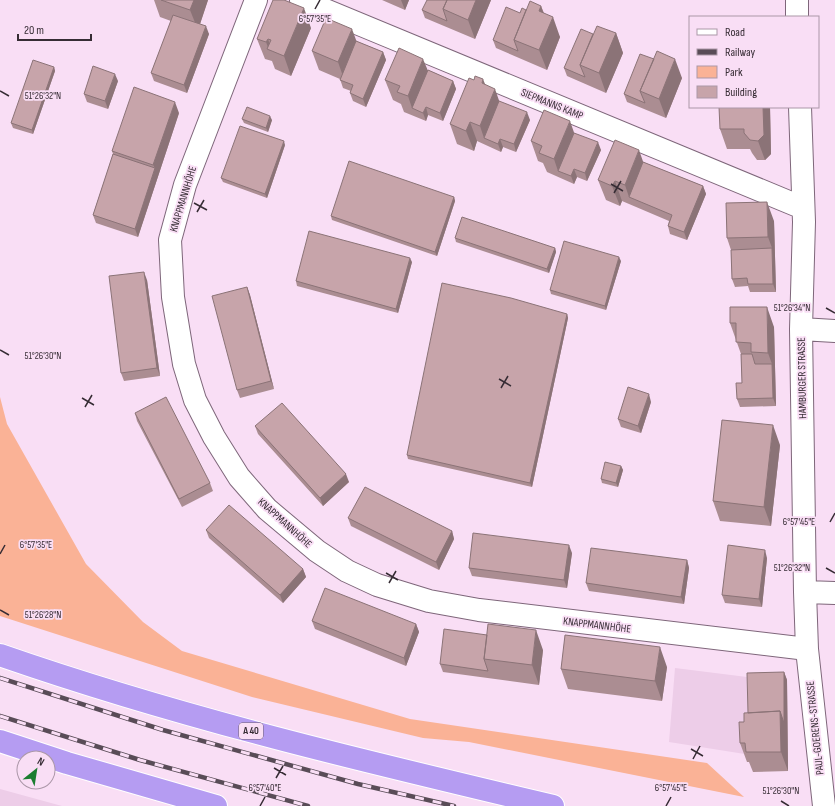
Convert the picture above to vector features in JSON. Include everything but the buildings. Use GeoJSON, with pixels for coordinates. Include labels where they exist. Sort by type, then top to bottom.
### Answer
{"type":"FeatureCollection","features":[{"type":"Feature","properties":{"kind":"highway","name":"A 40"},"geometry":{"type":"LineString","coordinates":[[0,655],[197,716],[339,755],[553,806]]}},
{"type":"Feature","properties":{"kind":"highway"},"geometry":{"type":"LineString","coordinates":[[0,741],[75,765],[216,806]]}},
{"type":"Feature","properties":{"kind":"street","name":"KNAPPMANNHÖHE"},"geometry":{"type":"LineString","coordinates":[[256,0],[185,185],[170,240],[173,297],[184,364],[195,400],[214,437],[239,477],[267,509],[293,533],[347,571],[377,585],[429,601],[479,610],[807,649]]}},
{"type":"Feature","properties":{"kind":"street","name":"SIEPMANNS KAMP"},"geometry":{"type":"LineString","coordinates":[[301,0],[803,208]]}},
{"type":"Feature","properties":{"kind":"street"},"geometry":{"type":"LineString","coordinates":[[797,0],[797,16]]}},
{"type":"Feature","properties":{"kind":"street","name":"HAMBURGER STRASSE"},"geometry":{"type":"LineString","coordinates":[[800,108],[803,208],[801,329],[807,649]]}},
{"type":"Feature","properties":{"kind":"street"},"geometry":{"type":"LineString","coordinates":[[801,329],[835,331]]}},
{"type":"Feature","properties":{"kind":"street"},"geometry":{"type":"LineString","coordinates":[[805,592],[835,593]]}},
{"type":"Feature","properties":{"kind":"street","name":"PAUL-GOERENS-STRASSE"},"geometry":{"type":"LineString","coordinates":[[807,649],[824,806]]}},
{"type":"Feature","properties":{"kind":"shaded area"},"geometry":{"type":"Polygon","coordinates":[[[675,668],[747,677],[751,755],[669,742],[675,668]]]}},
{"type":"Feature","properties":{"kind":"shaded area"},"geometry":{"type":"Polygon","coordinates":[[[0,789],[62,806],[0,806],[0,789]]]}},
{"type":"Feature","properties":{"kind":"green space"},"geometry":{"type":"Polygon","coordinates":[[[0,397],[7,424],[86,564],[143,622],[182,651],[410,719],[707,763],[744,797],[469,742],[423,738],[252,697],[0,616],[0,397]]]}},
{"type":"Feature","properties":{"kind":"railway"},"geometry":{"type":"LineString","coordinates":[[0,678],[163,730],[358,784],[454,806]]}},
{"type":"Feature","properties":{"kind":"railway"},"geometry":{"type":"LineString","coordinates":[[0,716],[140,760],[308,806]]}}]}
